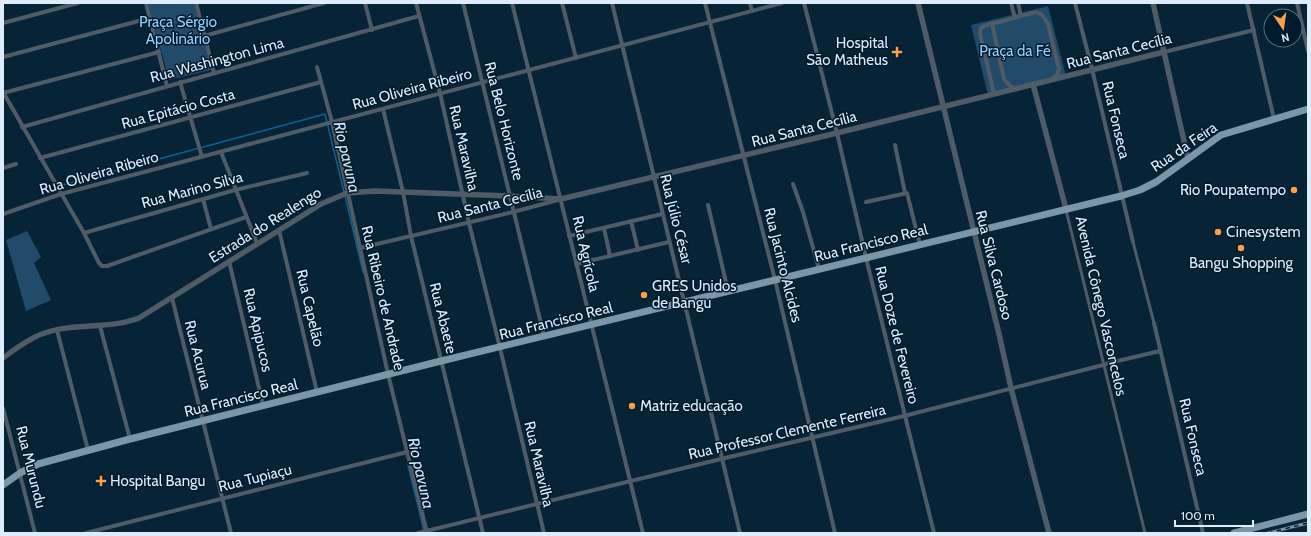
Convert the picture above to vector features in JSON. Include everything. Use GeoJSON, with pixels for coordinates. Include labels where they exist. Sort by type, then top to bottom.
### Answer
{"type":"FeatureCollection","features":[{"type":"Feature","properties":{"kind":"main road","name":"Rua da Feira"},"geometry":{"type":"LineString","coordinates":[[1121,196],[1156,182],[1221,135],[1308,109]]}},
{"type":"Feature","properties":{"kind":"main road","name":"Rua Francisco Real"},"geometry":{"type":"LineString","coordinates":[[3,485],[20,473],[38,464],[130,439],[441,361],[591,326],[1121,196]]}},
{"type":"Feature","properties":{"kind":"main road"},"geometry":{"type":"LineString","coordinates":[[1234,533],[1308,514]]}},
{"type":"Feature","properties":{"kind":"street"},"geometry":{"type":"LineString","coordinates":[[3,23],[78,3]]}},
{"type":"Feature","properties":{"kind":"street"},"geometry":{"type":"LineString","coordinates":[[146,3],[167,86]]}},
{"type":"Feature","properties":{"kind":"street"},"geometry":{"type":"LineString","coordinates":[[196,3],[214,73]]}},
{"type":"Feature","properties":{"kind":"street"},"geometry":{"type":"LineString","coordinates":[[204,36],[324,3]]}},
{"type":"Feature","properties":{"kind":"street"},"geometry":{"type":"LineString","coordinates":[[365,3],[372,30]]}},
{"type":"Feature","properties":{"kind":"street","name":"Rua Maravilha"},"geometry":{"type":"LineString","coordinates":[[416,3],[440,93],[462,194],[544,533]]}},
{"type":"Feature","properties":{"kind":"street","name":"Rua Belo Horizonte"},"geometry":{"type":"LineString","coordinates":[[463,3],[544,337]]}},
{"type":"Feature","properties":{"kind":"street","name":"Rua Agrícola"},"geometry":{"type":"LineString","coordinates":[[512,3],[643,533]]}},
{"type":"Feature","properties":{"kind":"street"},"geometry":{"type":"LineString","coordinates":[[562,3],[576,58]]}},
{"type":"Feature","properties":{"kind":"street","name":"Rua Júlio César"},"geometry":{"type":"LineString","coordinates":[[612,3],[740,533]]}},
{"type":"Feature","properties":{"kind":"street","name":"Rua Jacinto Alcides"},"geometry":{"type":"LineString","coordinates":[[705,3],[775,280],[835,533]]}},
{"type":"Feature","properties":{"kind":"street"},"geometry":{"type":"LineString","coordinates":[[750,3],[752,11]]}},
{"type":"Feature","properties":{"kind":"street","name":"Rua Oliveira Ribeiro"},"geometry":{"type":"LineString","coordinates":[[3,214],[62,194],[782,3]]}},
{"type":"Feature","properties":{"kind":"street","name":"Rua Doze de Fevereiro"},"geometry":{"type":"LineString","coordinates":[[804,3],[838,133],[866,258],[934,533]]}},
{"type":"Feature","properties":{"kind":"street","name":"Rua Silva Cardoso"},"geometry":{"type":"LineString","coordinates":[[918,3],[1049,533]]}},
{"type":"Feature","properties":{"kind":"street"},"geometry":{"type":"LineString","coordinates":[[1011,3],[1015,18]]}},
{"type":"Feature","properties":{"kind":"street"},"geometry":{"type":"LineString","coordinates":[[1018,3],[1021,16]]}},
{"type":"Feature","properties":{"kind":"street","name":"Rua Fonseca"},"geometry":{"type":"LineString","coordinates":[[1075,3],[1133,242]]}},
{"type":"Feature","properties":{"kind":"street"},"geometry":{"type":"LineString","coordinates":[[1153,3],[1188,160]]}},
{"type":"Feature","properties":{"kind":"street"},"geometry":{"type":"LineString","coordinates":[[1247,3],[1274,119]]}},
{"type":"Feature","properties":{"kind":"street"},"geometry":{"type":"LineString","coordinates":[[1297,3],[1308,51]]}},
{"type":"Feature","properties":{"kind":"street"},"geometry":{"type":"LineString","coordinates":[[994,94],[980,34],[981,28],[1036,12],[1042,15],[1048,24],[1059,69],[1057,75],[1053,79]]}},
{"type":"Feature","properties":{"kind":"street","name":"Rua Washington Lima"},"geometry":{"type":"LineString","coordinates":[[22,126],[419,16]]}},
{"type":"Feature","properties":{"kind":"street"},"geometry":{"type":"LineString","coordinates":[[3,57],[150,18]]}},
{"type":"Feature","properties":{"kind":"street"},"geometry":{"type":"LineString","coordinates":[[992,24],[1004,79],[1010,86],[1016,88]]}},
{"type":"Feature","properties":{"kind":"street","name":"Rua Santa Cecília"},"geometry":{"type":"LineString","coordinates":[[360,248],[744,156],[1254,30]]}},
{"type":"Feature","properties":{"kind":"street"},"geometry":{"type":"LineString","coordinates":[[159,52],[3,92],[84,233],[99,263],[104,266],[246,217]]}},
{"type":"Feature","properties":{"kind":"street","name":"Rua Ribeiro de Andrade"},"geometry":{"type":"LineString","coordinates":[[317,68],[332,122],[424,532]]}},
{"type":"Feature","properties":{"kind":"street"},"geometry":{"type":"LineString","coordinates":[[180,82],[202,157]]}},
{"type":"Feature","properties":{"kind":"street","name":"Rua Epitácio Costa"},"geometry":{"type":"LineString","coordinates":[[40,158],[321,82]]}},
{"type":"Feature","properties":{"kind":"street","name":"Avenida Cônego Vasconcelos"},"geometry":{"type":"LineString","coordinates":[[1033,84],[1066,209],[1145,533]]}},
{"type":"Feature","properties":{"kind":"street","name":"Rua Abaete"},"geometry":{"type":"LineString","coordinates":[[383,109],[403,192],[411,236],[483,533]]}},
{"type":"Feature","properties":{"kind":"street"},"geometry":{"type":"LineString","coordinates":[[895,145],[905,193],[908,195],[920,245]]}},
{"type":"Feature","properties":{"kind":"street"},"geometry":{"type":"LineString","coordinates":[[221,152],[257,243]]}},
{"type":"Feature","properties":{"kind":"street"},"geometry":{"type":"LineString","coordinates":[[3,168],[16,164]]}},
{"type":"Feature","properties":{"kind":"street","name":"Rua Marino Silva"},"geometry":{"type":"LineString","coordinates":[[84,233],[235,190],[307,173]]}},
{"type":"Feature","properties":{"kind":"street"},"geometry":{"type":"LineString","coordinates":[[792,184],[803,212],[819,270]]}},
{"type":"Feature","properties":{"kind":"street","name":"Estrada do Realengo"},"geometry":{"type":"LineString","coordinates":[[3,358],[27,341],[43,333],[57,330],[131,322],[172,298],[321,204],[347,193],[375,191],[561,199]]}},
{"type":"Feature","properties":{"kind":"street"},"geometry":{"type":"LineString","coordinates":[[866,202],[905,193]]}},
{"type":"Feature","properties":{"kind":"street"},"geometry":{"type":"LineString","coordinates":[[203,199],[211,229]]}},
{"type":"Feature","properties":{"kind":"street"},"geometry":{"type":"LineString","coordinates":[[708,205],[729,292]]}},
{"type":"Feature","properties":{"kind":"street"},"geometry":{"type":"LineString","coordinates":[[570,236],[662,214]]}},
{"type":"Feature","properties":{"kind":"street"},"geometry":{"type":"LineString","coordinates":[[631,221],[638,250]]}},
{"type":"Feature","properties":{"kind":"street"},"geometry":{"type":"LineString","coordinates":[[604,228],[610,256]]}},
{"type":"Feature","properties":{"kind":"street","name":"Rua Capelão"},"geometry":{"type":"LineString","coordinates":[[278,230],[317,392]]}},
{"type":"Feature","properties":{"kind":"street"},"geometry":{"type":"LineString","coordinates":[[576,264],[669,242]]}},
{"type":"Feature","properties":{"kind":"street"},"geometry":{"type":"LineString","coordinates":[[1133,242],[1154,323]]}},
{"type":"Feature","properties":{"kind":"street","name":"Rua Apipucos"},"geometry":{"type":"LineString","coordinates":[[229,261],[263,405]]}},
{"type":"Feature","properties":{"kind":"street","name":"Rua Acurua"},"geometry":{"type":"LineString","coordinates":[[172,298],[231,533]]}},
{"type":"Feature","properties":{"kind":"street","name":"Rua Fonseca"},"geometry":{"type":"LineString","coordinates":[[1154,323],[1203,533]]}},
{"type":"Feature","properties":{"kind":"street"},"geometry":{"type":"LineString","coordinates":[[100,326],[130,439]]}},
{"type":"Feature","properties":{"kind":"street"},"geometry":{"type":"LineString","coordinates":[[57,330],[88,450]]}},
{"type":"Feature","properties":{"kind":"street","name":"Rua Professor Clemente Ferreira"},"geometry":{"type":"LineString","coordinates":[[424,532],[904,416],[1160,351]]}},
{"type":"Feature","properties":{"kind":"street","name":"Rua Murundu"},"geometry":{"type":"LineString","coordinates":[[3,408],[35,533]]}},
{"type":"Feature","properties":{"kind":"street","name":"Rua Tupiaçu"},"geometry":{"type":"LineString","coordinates":[[86,533],[406,453]]}},
{"type":"Feature","properties":{"kind":"green space","name":"Praça Sérgio Apolinário"},"geometry":{"type":"Polygon","coordinates":[[[148,3],[194,3],[211,70],[169,80],[148,3]]]}},
{"type":"Feature","properties":{"kind":"green space","name":"Praça da Fé"},"geometry":{"type":"Polygon","coordinates":[[[1048,6],[1066,76],[988,95],[971,25],[1048,6]]]}},
{"type":"Feature","properties":{"kind":"green space"},"geometry":{"type":"Polygon","coordinates":[[[27,231],[41,257],[34,263],[51,300],[26,311],[6,240],[27,231]]]}},
{"type":"Feature","properties":{"kind":"waterway","name":"Rio pavuna"},"geometry":{"type":"LineString","coordinates":[[59,186],[325,114],[344,192]]}},
{"type":"Feature","properties":{"kind":"waterway","name":"Rio pavuna"},"geometry":{"type":"LineString","coordinates":[[345,196],[363,272]]}},
{"type":"Feature","properties":{"kind":"waterway","name":"Rio pavuna"},"geometry":{"type":"LineString","coordinates":[[408,465],[424,531]]}},
{"type":"Feature","properties":{"kind":"railway"},"geometry":{"type":"LineString","coordinates":[[1268,533],[1308,523]]}},
{"type":"Feature","properties":{"kind":"place","name":"Hospital São Matheus"},"geometry":{"type":"Point","coordinates":[897,52]}},
{"type":"Feature","properties":{"kind":"place","name":"Rio Poupatempo"},"geometry":{"type":"Point","coordinates":[1294,190]}},
{"type":"Feature","properties":{"kind":"place","name":"Cinesystem"},"geometry":{"type":"Point","coordinates":[1218,232]}},
{"type":"Feature","properties":{"kind":"place","name":"Bangu Shopping"},"geometry":{"type":"Point","coordinates":[1241,248]}},
{"type":"Feature","properties":{"kind":"place","name":"GRES Unidos de Bangu"},"geometry":{"type":"Point","coordinates":[644,295]}},
{"type":"Feature","properties":{"kind":"place","name":"Matriz educação"},"geometry":{"type":"Point","coordinates":[632,406]}},
{"type":"Feature","properties":{"kind":"place","name":"Hospital Bangu"},"geometry":{"type":"Point","coordinates":[101,481]}}]}
